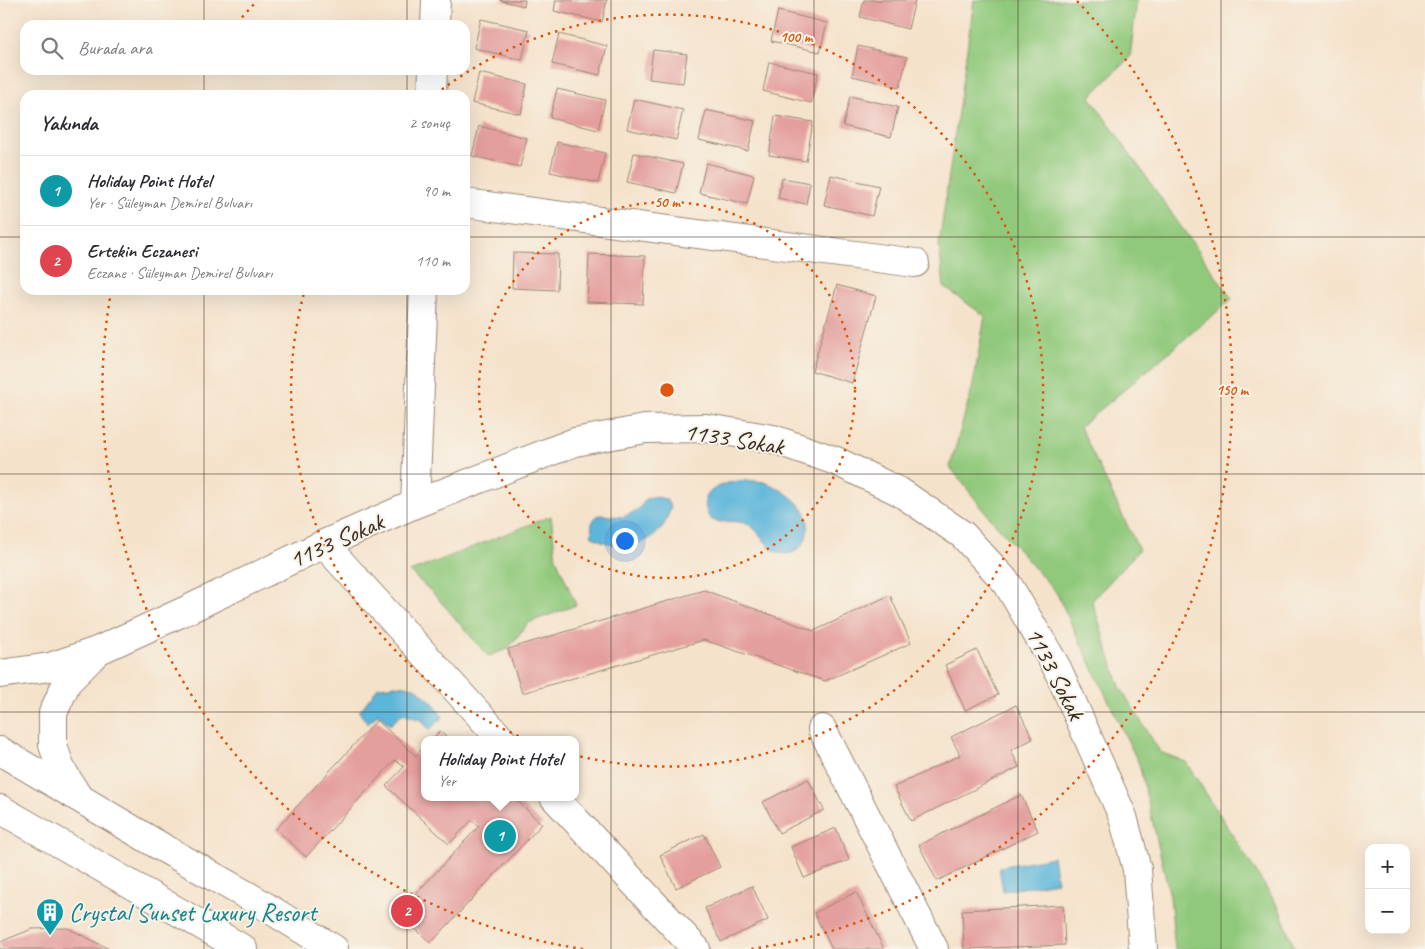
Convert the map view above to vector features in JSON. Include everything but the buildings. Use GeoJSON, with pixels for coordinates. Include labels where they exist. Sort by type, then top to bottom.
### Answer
{"type":"FeatureCollection","features":[{"type":"Feature","properties":{"kind":"street"},"geometry":{"type":"LineString","coordinates":[[435,20],[436,0]]}},
{"type":"Feature","properties":{"kind":"street"},"geometry":{"type":"LineString","coordinates":[[432,90],[433,75]]}},
{"type":"Feature","properties":{"kind":"street"},"geometry":{"type":"LineString","coordinates":[[470,204],[915,264]]}},
{"type":"Feature","properties":{"kind":"street"},"geometry":{"type":"LineString","coordinates":[[415,504],[424,295]]}},
{"type":"Feature","properties":{"kind":"street","name":"1133 Sokak"},"geometry":{"type":"LineString","coordinates":[[0,674],[50,667],[97,651],[324,544],[415,504],[575,442],[645,429],[706,428],[772,439],[836,462],[900,492],[963,535],[1007,583],[1057,668],[1124,817],[1137,869],[1143,949]]}},
{"type":"Feature","properties":{"kind":"street"},"geometry":{"type":"LineString","coordinates":[[324,544],[498,736]]}},
{"type":"Feature","properties":{"kind":"street"},"geometry":{"type":"LineString","coordinates":[[78,797],[60,767],[53,745],[53,713],[67,682],[97,651]]}},
{"type":"Feature","properties":{"kind":"street"},"geometry":{"type":"LineString","coordinates":[[822,729],[934,949]]}},
{"type":"Feature","properties":{"kind":"street"},"geometry":{"type":"LineString","coordinates":[[0,751],[255,900],[334,949]]}},
{"type":"Feature","properties":{"kind":"street"},"geometry":{"type":"LineString","coordinates":[[558,801],[696,949]]}},
{"type":"Feature","properties":{"kind":"street"},"geometry":{"type":"LineString","coordinates":[[0,808],[243,949]]}},
{"type":"Feature","properties":{"kind":"green space"},"geometry":{"type":"Polygon","coordinates":[[[974,0],[1137,0],[1130,57],[1090,97],[1232,299],[1080,427],[1139,550],[1092,601],[1120,687],[1160,752],[1186,762],[1279,908],[1295,949],[1175,949],[1170,896],[1139,764],[1056,592],[991,519],[950,467],[973,385],[985,316],[944,287],[939,245],[974,0]]]}},
{"type":"Feature","properties":{"kind":"green space"},"geometry":{"type":"Polygon","coordinates":[[[551,516],[556,558],[576,605],[528,623],[508,649],[488,656],[434,594],[410,572],[551,516]]]}},
{"type":"Feature","properties":{"kind":"water"},"geometry":{"type":"Polygon","coordinates":[[[745,480],[770,484],[783,491],[801,506],[807,517],[808,532],[806,539],[797,550],[785,554],[777,552],[751,526],[739,522],[718,522],[708,516],[705,496],[723,485],[745,480]]]}},
{"type":"Feature","properties":{"kind":"water"},"geometry":{"type":"Polygon","coordinates":[[[655,497],[666,499],[671,507],[663,526],[654,536],[637,543],[618,545],[592,536],[592,524],[599,515],[623,517],[638,510],[646,499],[655,497]]]}},
{"type":"Feature","properties":{"kind":"water"},"geometry":{"type":"Polygon","coordinates":[[[396,685],[415,687],[433,703],[443,717],[429,730],[422,720],[402,714],[390,725],[378,714],[368,724],[359,712],[378,687],[396,685]]]}},
{"type":"Feature","properties":{"kind":"water"},"geometry":{"type":"Polygon","coordinates":[[[1053,857],[1057,882],[1003,891],[999,867],[1053,857]]]}},
{"type":"Feature","properties":{"kind":"place","name":"Holiday Point Hotel"},"geometry":{"type":"Point","coordinates":[500,836]}},
{"type":"Feature","properties":{"kind":"place","name":"Ertekin Eczanesi"},"geometry":{"type":"Point","coordinates":[407,911]}},
{"type":"Feature","properties":{"kind":"place","name":"Crystal Sunset Luxury Resort"},"geometry":{"type":"Point","coordinates":[50,936]}}]}
